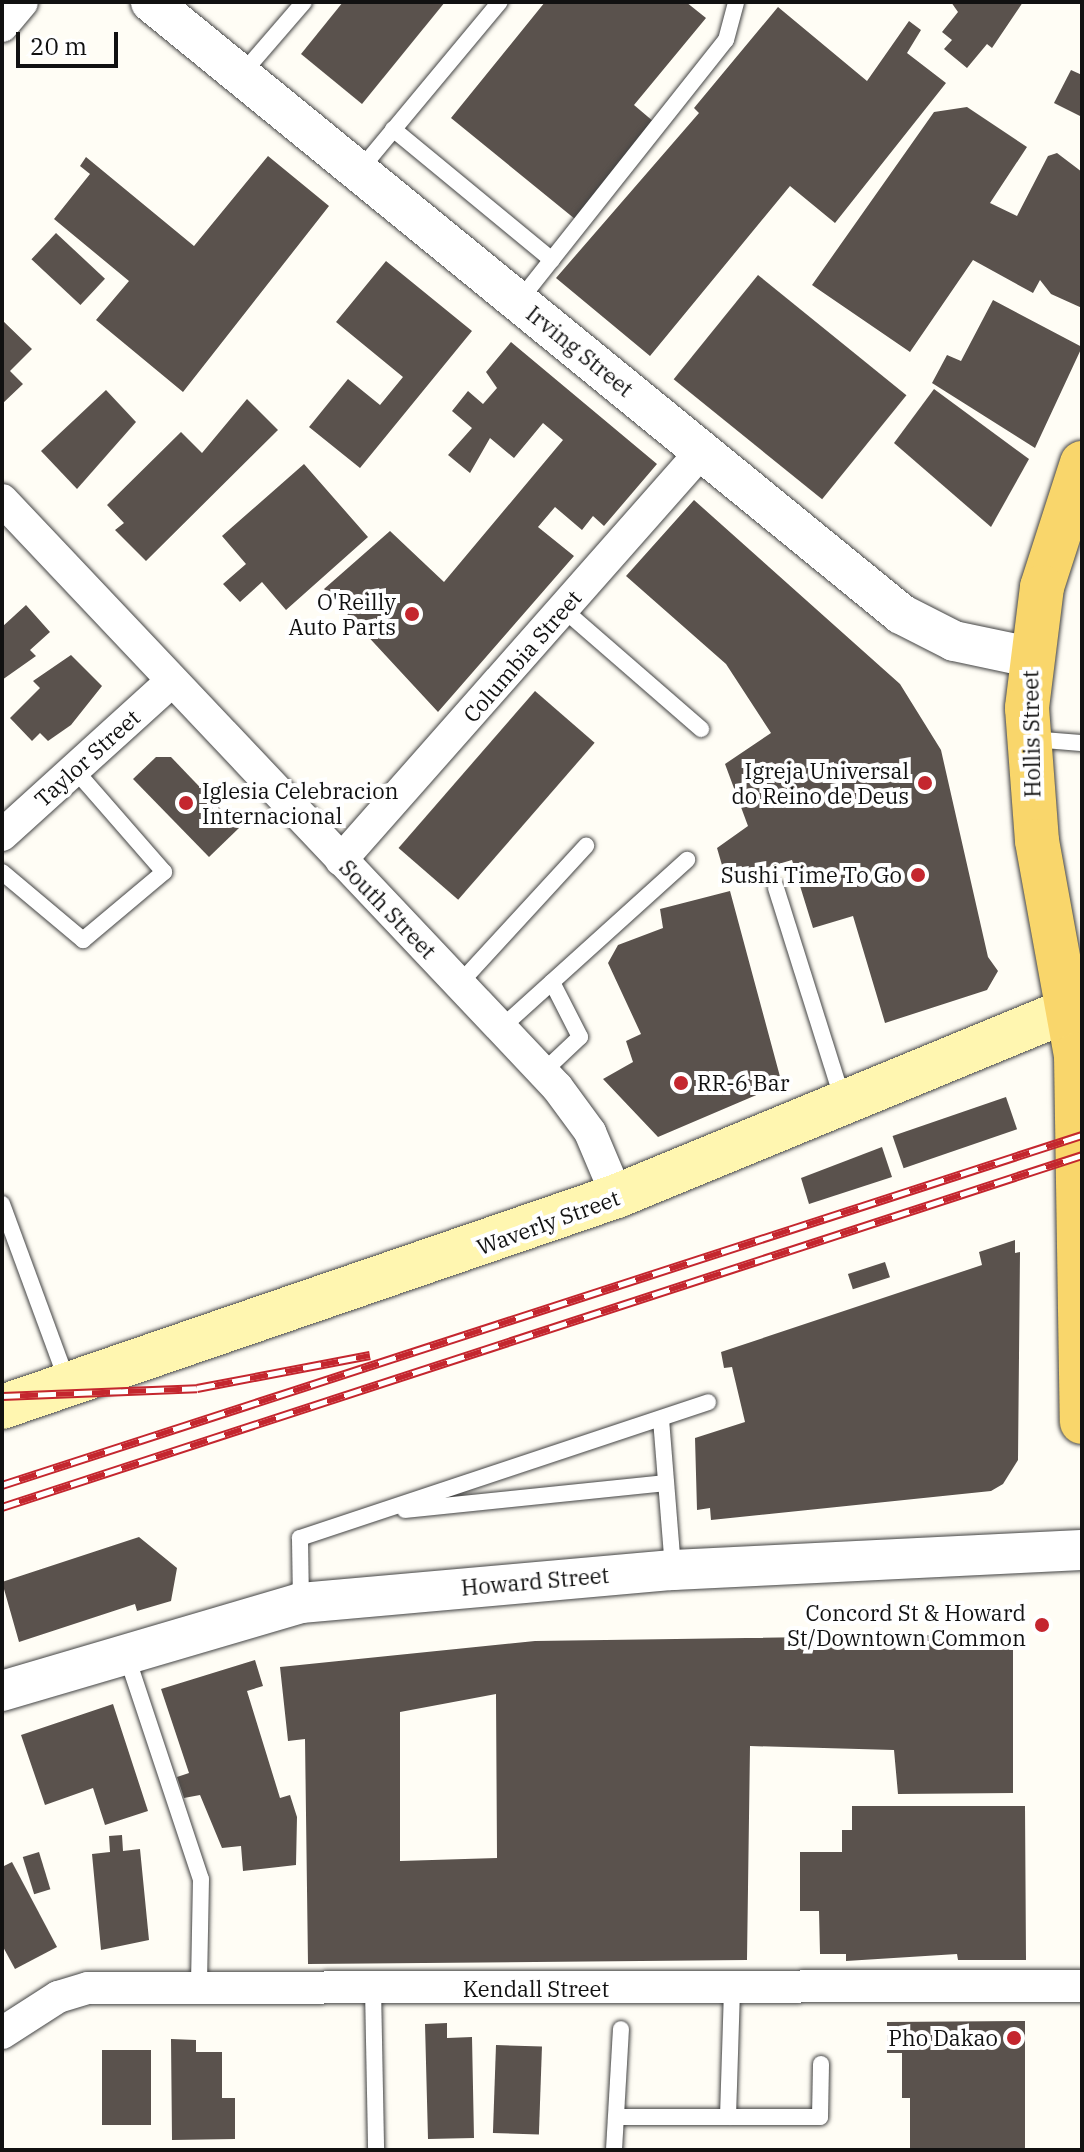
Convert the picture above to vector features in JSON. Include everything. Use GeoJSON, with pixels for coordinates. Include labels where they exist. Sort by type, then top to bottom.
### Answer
{"type":"FeatureCollection","features":[{"type":"Feature","properties":{"kind":"main road","name":"Hollis Street"},"geometry":{"type":"LineString","coordinates":[[1082,463],[1048,562],[1030,657],[1028,739],[1042,876],[1076,1006],[1082,1422]]}},
{"type":"Feature","properties":{"kind":"main road","name":"Waverly Street"},"geometry":{"type":"LineString","coordinates":[[2,1407],[617,1196],[1076,1006]]}},
{"type":"Feature","properties":{"kind":"street"},"geometry":{"type":"LineString","coordinates":[[2,26],[22,2]]}},
{"type":"Feature","properties":{"kind":"street","name":"Irving Street"},"geometry":{"type":"LineString","coordinates":[[151,2],[908,619],[954,641],[1030,657]]}},
{"type":"Feature","properties":{"kind":"street","name":"Columbia Street"},"geometry":{"type":"LineString","coordinates":[[341,860],[702,451]]}},
{"type":"Feature","properties":{"kind":"street","name":"South Street"},"geometry":{"type":"LineString","coordinates":[[2,500],[543,1072],[590,1132],[617,1196]]}},
{"type":"Feature","properties":{"kind":"street","name":"Taylor Street"},"geometry":{"type":"LineString","coordinates":[[2,835],[171,682]]}},
{"type":"Feature","properties":{"kind":"street","name":"Howard Street"},"geometry":{"type":"LineString","coordinates":[[2,1691],[125,1652],[301,1603],[673,1570],[1082,1550]]}},
{"type":"Feature","properties":{"kind":"street","name":"Kendall Street"},"geometry":{"type":"LineString","coordinates":[[2,2033],[58,1997],[88,1988],[732,1991],[1082,1986]]}},
{"type":"Feature","properties":{"kind":"lane"},"geometry":{"type":"LineString","coordinates":[[241,75],[304,2]]}},
{"type":"Feature","properties":{"kind":"lane"},"geometry":{"type":"LineString","coordinates":[[359,171],[500,2]]}},
{"type":"Feature","properties":{"kind":"lane"},"geometry":{"type":"LineString","coordinates":[[519,301],[726,40],[736,2]]}},
{"type":"Feature","properties":{"kind":"lane"},"geometry":{"type":"LineString","coordinates":[[393,129],[552,260]]}},
{"type":"Feature","properties":{"kind":"lane"},"geometry":{"type":"LineString","coordinates":[[563,609],[701,729]]}},
{"type":"Feature","properties":{"kind":"lane"},"geometry":{"type":"LineString","coordinates":[[1028,739],[1082,743]]}},
{"type":"Feature","properties":{"kind":"lane"},"geometry":{"type":"LineString","coordinates":[[2,872],[83,940],[164,872],[74,769]]}},
{"type":"Feature","properties":{"kind":"lane"},"geometry":{"type":"LineString","coordinates":[[459,984],[586,846]]}},
{"type":"Feature","properties":{"kind":"lane"},"geometry":{"type":"LineString","coordinates":[[501,1028],[687,860]]}},
{"type":"Feature","properties":{"kind":"lane"},"geometry":{"type":"LineString","coordinates":[[776,888],[844,1103]]}},
{"type":"Feature","properties":{"kind":"lane"},"geometry":{"type":"LineString","coordinates":[[543,1072],[580,1037],[552,982]]}},
{"type":"Feature","properties":{"kind":"lane"},"geometry":{"type":"LineString","coordinates":[[2,1204],[6,1228],[69,1385]]}},
{"type":"Feature","properties":{"kind":"lane"},"geometry":{"type":"LineString","coordinates":[[301,1603],[300,1538],[708,1402]]}},
{"type":"Feature","properties":{"kind":"lane"},"geometry":{"type":"LineString","coordinates":[[661,1419],[673,1570]]}},
{"type":"Feature","properties":{"kind":"lane"},"geometry":{"type":"LineString","coordinates":[[374,1513],[666,1483]]}},
{"type":"Feature","properties":{"kind":"lane"},"geometry":{"type":"LineString","coordinates":[[125,1652],[201,1879],[199,1987]]}},
{"type":"Feature","properties":{"kind":"lane"},"geometry":{"type":"LineString","coordinates":[[373,1988],[376,2150]]}},
{"type":"Feature","properties":{"kind":"lane"},"geometry":{"type":"LineString","coordinates":[[728,2117],[732,1991]]}},
{"type":"Feature","properties":{"kind":"lane"},"geometry":{"type":"LineString","coordinates":[[614,2150],[619,2117],[621,2029]]}},
{"type":"Feature","properties":{"kind":"lane"},"geometry":{"type":"LineString","coordinates":[[619,2117],[820,2117],[821,2064]]}},
{"type":"Feature","properties":{"kind":"building"},"geometry":{"type":"Polygon","coordinates":[[[343,2],[445,2],[362,104],[301,54],[343,2]]]}},
{"type":"Feature","properties":{"kind":"building"},"geometry":{"type":"Polygon","coordinates":[[[545,2],[686,2],[706,18],[634,105],[654,122],[575,219],[451,118],[545,2]]]}},
{"type":"Feature","properties":{"kind":"building"},"geometry":{"type":"Polygon","coordinates":[[[951,2],[1023,2],[992,48],[987,44],[967,68],[944,49],[952,40],[942,32],[958,12],[951,2]]]}},
{"type":"Feature","properties":{"kind":"building"},"geometry":{"type":"Polygon","coordinates":[[[778,7],[867,81],[909,21],[921,30],[907,53],[946,83],[835,223],[790,186],[650,356],[556,278],[699,113],[694,108],[778,7]]]}},
{"type":"Feature","properties":{"kind":"building"},"geometry":{"type":"Polygon","coordinates":[[[1071,70],[1082,75],[1082,117],[1054,103],[1071,70]]]}},
{"type":"Feature","properties":{"kind":"building"},"geometry":{"type":"Polygon","coordinates":[[[967,107],[1027,147],[990,203],[1017,216],[1048,156],[1057,153],[1082,172],[1082,308],[1051,294],[1040,280],[1033,293],[973,260],[910,352],[812,285],[934,112],[967,107]]]}},
{"type":"Feature","properties":{"kind":"building"},"geometry":{"type":"Polygon","coordinates":[[[268,156],[329,206],[183,392],[96,320],[129,281],[54,219],[90,174],[80,166],[86,157],[194,246],[268,156]]]}},
{"type":"Feature","properties":{"kind":"building"},"geometry":{"type":"Polygon","coordinates":[[[56,233],[105,279],[80,305],[31,259],[56,233]]]}},
{"type":"Feature","properties":{"kind":"building"},"geometry":{"type":"Polygon","coordinates":[[[386,261],[472,331],[360,468],[309,427],[348,379],[380,405],[403,377],[336,322],[386,261]]]}},
{"type":"Feature","properties":{"kind":"building"},"geometry":{"type":"Polygon","coordinates":[[[758,275],[906,395],[822,499],[674,379],[758,275]]]}},
{"type":"Feature","properties":{"kind":"building"},"geometry":{"type":"Polygon","coordinates":[[[993,300],[1082,347],[1035,448],[932,383],[947,355],[961,361],[993,300]]]}},
{"type":"Feature","properties":{"kind":"building"},"geometry":{"type":"Polygon","coordinates":[[[2,320],[32,349],[10,371],[23,384],[2,404],[2,320]]]}},
{"type":"Feature","properties":{"kind":"building"},"geometry":{"type":"Polygon","coordinates":[[[511,342],[657,464],[604,526],[593,516],[582,530],[555,507],[538,527],[574,556],[438,712],[324,589],[390,531],[444,582],[563,440],[543,423],[514,458],[490,438],[470,473],[448,455],[472,428],[452,411],[468,391],[483,404],[497,388],[486,372],[511,342]]]}},
{"type":"Feature","properties":{"kind":"building"},"geometry":{"type":"Polygon","coordinates":[[[934,389],[1029,459],[991,527],[894,443],[934,389]]]}},
{"type":"Feature","properties":{"kind":"building"},"geometry":{"type":"Polygon","coordinates":[[[106,390],[136,422],[77,489],[41,451],[106,390]]]}},
{"type":"Feature","properties":{"kind":"building"},"geometry":{"type":"Polygon","coordinates":[[[247,399],[278,430],[146,561],[115,530],[124,523],[107,505],[181,432],[202,453],[247,399]]]}},
{"type":"Feature","properties":{"kind":"building"},"geometry":{"type":"Polygon","coordinates":[[[304,464],[368,537],[286,610],[262,582],[240,602],[223,584],[246,564],[222,536],[304,464]]]}},
{"type":"Feature","properties":{"kind":"building"},"geometry":{"type":"Polygon","coordinates":[[[694,500],[900,684],[941,750],[988,957],[998,971],[987,990],[885,1023],[853,916],[813,928],[792,860],[726,879],[717,848],[748,826],[725,764],[771,733],[726,664],[626,576],[694,500]]]}},
{"type":"Feature","properties":{"kind":"building"},"geometry":{"type":"Polygon","coordinates":[[[26,605],[50,632],[30,650],[36,656],[2,680],[2,627],[26,605]]]}},
{"type":"Feature","properties":{"kind":"building"},"geometry":{"type":"Polygon","coordinates":[[[71,655],[102,686],[71,725],[48,741],[40,733],[32,741],[10,718],[40,688],[33,681],[71,655]]]}},
{"type":"Feature","properties":{"kind":"building"},"geometry":{"type":"Polygon","coordinates":[[[535,691],[595,743],[458,900],[399,848],[535,691]]]}},
{"type":"Feature","properties":{"kind":"building","name":"Iglesia Celebracion Internacional"},"geometry":{"type":"Polygon","coordinates":[[[156,757],[171,757],[239,828],[209,857],[133,779],[156,757]]]}},
{"type":"Feature","properties":{"kind":"building"},"geometry":{"type":"Polygon","coordinates":[[[730,891],[782,1084],[658,1137],[603,1079],[633,1062],[626,1041],[641,1034],[608,963],[618,945],[663,928],[660,909],[730,891]]]}},
{"type":"Feature","properties":{"kind":"building"},"geometry":{"type":"Polygon","coordinates":[[[1006,1097],[1017,1129],[904,1168],[893,1136],[1006,1097]]]}},
{"type":"Feature","properties":{"kind":"building"},"geometry":{"type":"Polygon","coordinates":[[[882,1147],[892,1177],[809,1204],[801,1178],[882,1147]]]}},
{"type":"Feature","properties":{"kind":"building"},"geometry":{"type":"Polygon","coordinates":[[[1015,1240],[1015,1253],[1020,1252],[1018,1460],[1003,1484],[991,1491],[711,1520],[710,1508],[697,1510],[695,1438],[745,1422],[732,1367],[724,1368],[721,1352],[982,1265],[979,1252],[1015,1240]]]}},
{"type":"Feature","properties":{"kind":"building"},"geometry":{"type":"Polygon","coordinates":[[[885,1262],[890,1277],[853,1289],[848,1274],[885,1262]]]}},
{"type":"Feature","properties":{"kind":"building"},"geometry":{"type":"Polygon","coordinates":[[[139,1537],[177,1568],[171,1601],[137,1611],[135,1604],[19,1642],[2,1582],[139,1537]]]}},
{"type":"Feature","properties":{"kind":"building"},"geometry":{"type":"Polygon","coordinates":[[[1013,1634],[1013,1793],[898,1794],[894,1750],[750,1746],[747,1960],[308,1964],[305,1739],[288,1741],[280,1667],[535,1641],[1013,1634]],[[496,1694],[400,1712],[400,1861],[497,1858],[496,1694]]]}},
{"type":"Feature","properties":{"kind":"building"},"geometry":{"type":"Polygon","coordinates":[[[255,1660],[263,1686],[247,1691],[280,1798],[290,1795],[297,1817],[296,1865],[243,1871],[241,1846],[222,1848],[200,1795],[184,1798],[177,1777],[189,1773],[161,1689],[255,1660]]]}},
{"type":"Feature","properties":{"kind":"building"},"geometry":{"type":"Polygon","coordinates":[[[113,1704],[148,1811],[105,1825],[93,1788],[45,1805],[21,1735],[113,1704]]]}},
{"type":"Feature","properties":{"kind":"building"},"geometry":{"type":"Polygon","coordinates":[[[852,1806],[1025,1806],[1026,1960],[958,1960],[957,1954],[846,1961],[846,1954],[820,1954],[819,1911],[800,1911],[800,1852],[842,1852],[842,1830],[852,1830],[852,1806]]]}},
{"type":"Feature","properties":{"kind":"building"},"geometry":{"type":"Polygon","coordinates":[[[122,1835],[123,1851],[140,1849],[149,1940],[101,1950],[92,1854],[110,1852],[109,1836],[122,1835]]]}},
{"type":"Feature","properties":{"kind":"building"},"geometry":{"type":"Polygon","coordinates":[[[39,1852],[50,1889],[34,1894],[23,1857],[39,1852]]]}},
{"type":"Feature","properties":{"kind":"building"},"geometry":{"type":"Polygon","coordinates":[[[12,1862],[57,1947],[15,1969],[2,1945],[2,1867],[12,1862]]]}},
{"type":"Feature","properties":{"kind":"building"},"geometry":{"type":"Polygon","coordinates":[[[1025,2021],[1025,2150],[910,2150],[910,2098],[902,2098],[902,2053],[887,2053],[887,2022],[1025,2021]]]}},
{"type":"Feature","properties":{"kind":"building"},"geometry":{"type":"Polygon","coordinates":[[[447,2023],[447,2038],[472,2037],[474,2138],[428,2139],[425,2024],[447,2023]]]}},
{"type":"Feature","properties":{"kind":"building"},"geometry":{"type":"Polygon","coordinates":[[[171,2039],[196,2040],[196,2052],[222,2052],[222,2098],[235,2098],[235,2139],[172,2140],[171,2039]]]}},
{"type":"Feature","properties":{"kind":"building"},"geometry":{"type":"Polygon","coordinates":[[[496,2045],[542,2047],[539,2135],[493,2133],[496,2045]]]}},
{"type":"Feature","properties":{"kind":"building"},"geometry":{"type":"Polygon","coordinates":[[[102,2050],[151,2050],[151,2125],[102,2125],[102,2050]]]}},
{"type":"Feature","properties":{"kind":"railway"},"geometry":{"type":"LineString","coordinates":[[2,1485],[1082,1135]]}},
{"type":"Feature","properties":{"kind":"railway"},"geometry":{"type":"LineString","coordinates":[[2,1507],[1082,1155]]}},
{"type":"Feature","properties":{"kind":"railway"},"geometry":{"type":"LineString","coordinates":[[2,1396],[197,1388],[370,1355]]}},
{"type":"Feature","properties":{"kind":"place","name":"O'Reilly Auto Parts"},"geometry":{"type":"Point","coordinates":[412,614]}},
{"type":"Feature","properties":{"kind":"place","name":"Igreja Universal do Reino de Deus"},"geometry":{"type":"Point","coordinates":[925,783]}},
{"type":"Feature","properties":{"kind":"place","name":"Iglesia Celebracion Internacional"},"geometry":{"type":"Point","coordinates":[186,803]}},
{"type":"Feature","properties":{"kind":"place","name":"Sushi Time To Go"},"geometry":{"type":"Point","coordinates":[918,875]}},
{"type":"Feature","properties":{"kind":"place","name":"RR-6 Bar"},"geometry":{"type":"Point","coordinates":[681,1083]}},
{"type":"Feature","properties":{"kind":"place","name":"Concord St & Howard St/Downtown Common"},"geometry":{"type":"Point","coordinates":[1042,1625]}},
{"type":"Feature","properties":{"kind":"place","name":"Pho Dakao"},"geometry":{"type":"Point","coordinates":[1014,2038]}}]}
